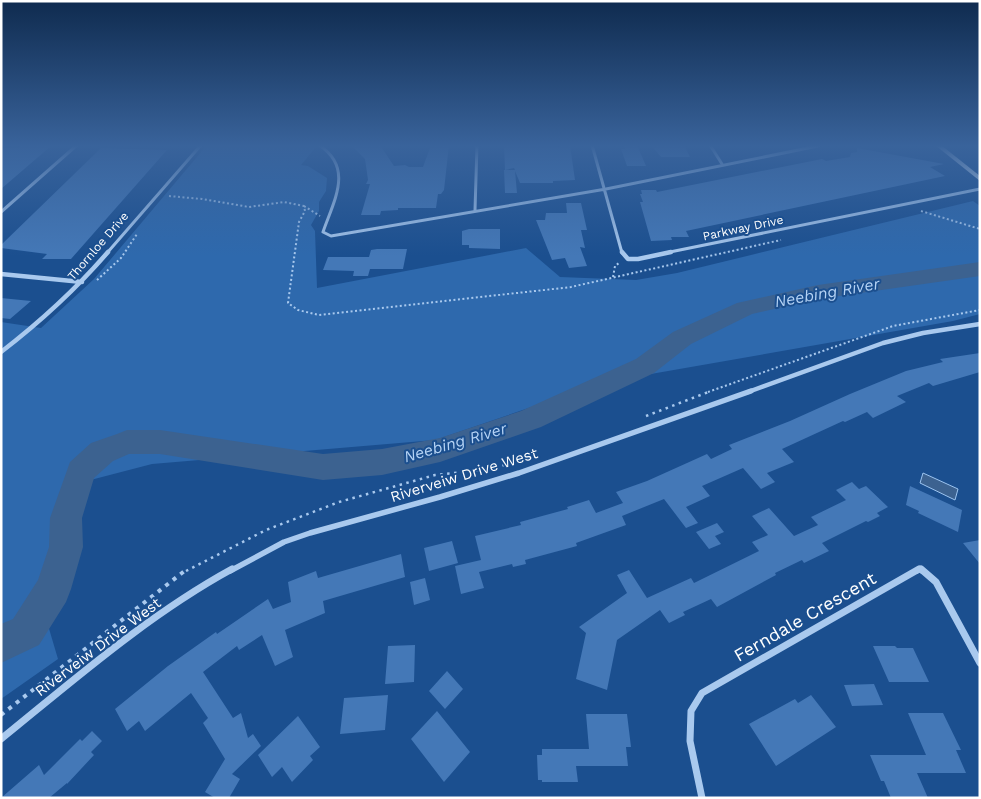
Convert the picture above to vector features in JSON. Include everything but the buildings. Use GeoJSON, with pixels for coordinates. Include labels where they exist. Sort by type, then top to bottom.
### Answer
{"type":"FeatureCollection","features":[{"type":"Feature","properties":{"kind":"street"},"geometry":{"type":"LineString","coordinates":[[1,212],[35,182]]}},
{"type":"Feature","properties":{"kind":"street","name":"Thornloe Drive"},"geometry":{"type":"LineString","coordinates":[[1,352],[12,345],[82,282],[169,182]]}},
{"type":"Feature","properties":{"kind":"street"},"geometry":{"type":"LineString","coordinates":[[338,182],[323,232],[331,236],[342,236],[475,210],[637,182]]}},
{"type":"Feature","properties":{"kind":"street"},"geometry":{"type":"LineString","coordinates":[[475,210],[476,182]]}},
{"type":"Feature","properties":{"kind":"street"},"geometry":{"type":"LineString","coordinates":[[604,182],[622,254],[626,257]]}},
{"type":"Feature","properties":{"kind":"street","name":"Parkway Drive"},"geometry":{"type":"LineString","coordinates":[[626,257],[638,260],[980,189]]}},
{"type":"Feature","properties":{"kind":"street"},"geometry":{"type":"LineString","coordinates":[[1,274],[82,282]]}},
{"type":"Feature","properties":{"kind":"street","name":"Riverveiw Drive West"},"geometry":{"type":"LineString","coordinates":[[1,739],[152,620],[222,574],[291,540],[316,530],[475,487],[883,343],[923,333],[980,324]]}},
{"type":"Feature","properties":{"kind":"street","name":"Ferndale Crescent"},"geometry":{"type":"LineString","coordinates":[[702,798],[690,741],[691,712],[702,694],[920,569],[936,582],[980,663]]}},
{"type":"Feature","properties":{"kind":"path"},"geometry":{"type":"LineString","coordinates":[[163,196],[202,199],[250,207],[284,202],[304,206],[326,220]]}},
{"type":"Feature","properties":{"kind":"path"},"geometry":{"type":"LineString","coordinates":[[304,206],[299,222],[288,302],[291,307],[300,311],[319,315],[571,287],[784,240]]}},
{"type":"Feature","properties":{"kind":"path"},"geometry":{"type":"LineString","coordinates":[[917,210],[980,228]]}},
{"type":"Feature","properties":{"kind":"path"},"geometry":{"type":"LineString","coordinates":[[93,285],[120,258],[142,227]]}},
{"type":"Feature","properties":{"kind":"path"},"geometry":{"type":"LineString","coordinates":[[613,278],[615,266],[626,257]]}},
{"type":"Feature","properties":{"kind":"shaded area"},"geometry":{"type":"Polygon","coordinates":[[[176,182],[327,182],[326,191],[319,202],[319,211],[311,225],[315,231],[317,288],[526,248],[560,277],[636,280],[677,273],[973,201],[980,206],[980,314],[953,321],[605,382],[435,440],[152,464],[79,483],[57,520],[58,547],[37,588],[58,659],[1,699],[1,322],[41,328],[94,279],[176,182]]]}},
{"type":"Feature","properties":{"kind":"shaded area"},"geometry":{"type":"Polygon","coordinates":[[[923,473],[958,489],[955,500],[920,483],[923,473]]]}},
{"type":"Feature","properties":{"kind":"waterway","name":"Neebing River"},"geometry":{"type":"LineString","coordinates":[[1,644],[26,632],[53,589],[66,547],[66,518],[81,471],[102,452],[127,442],[160,442],[323,467],[382,462],[440,450],[531,419],[645,366],[682,338],[745,308],[818,292],[980,269]]}}]}
